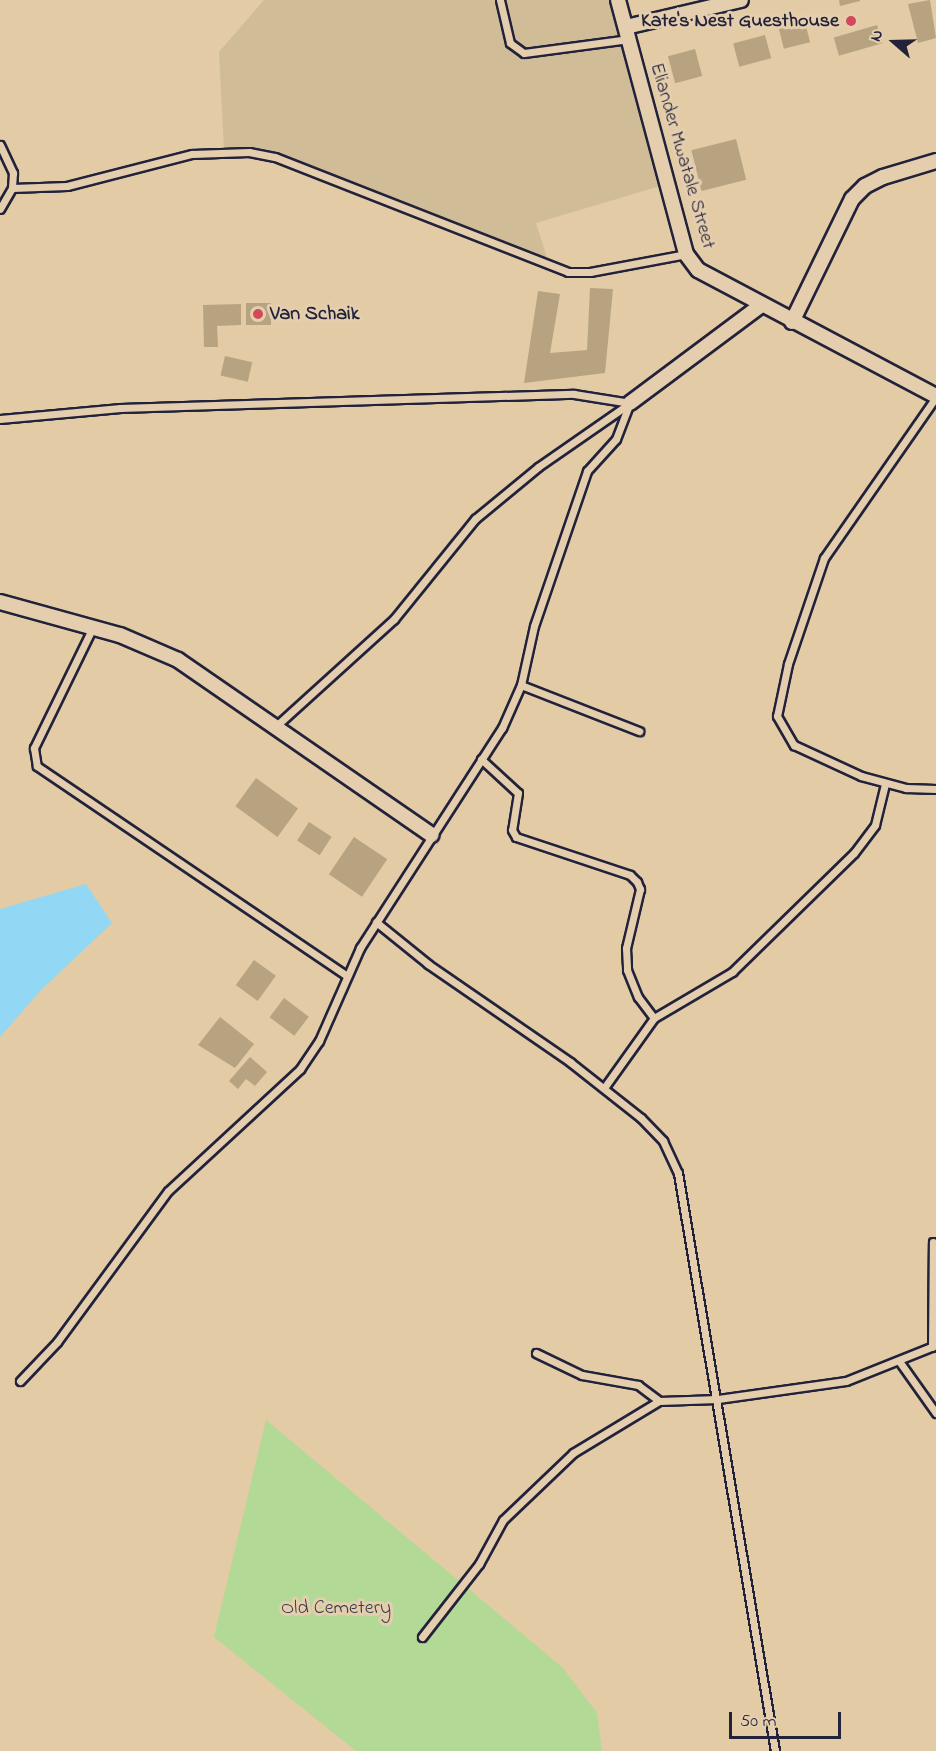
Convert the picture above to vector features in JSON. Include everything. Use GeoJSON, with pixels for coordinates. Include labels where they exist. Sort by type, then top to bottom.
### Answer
{"type":"FeatureCollection","features":[{"type":"Feature","properties":{"kind":"street","name":"Eliander Mwatale Street"},"geometry":{"type":"LineString","coordinates":[[618,0],[686,255],[698,270],[760,306],[936,397]]}},
{"type":"Feature","properties":{"kind":"street"},"geometry":{"type":"LineString","coordinates":[[627,33],[741,0]]}},
{"type":"Feature","properties":{"kind":"street"},"geometry":{"type":"LineString","coordinates":[[792,321],[852,199],[865,186],[883,177],[936,161]]}},
{"type":"Feature","properties":{"kind":"street"},"geometry":{"type":"LineString","coordinates":[[630,403],[760,306]]}},
{"type":"Feature","properties":{"kind":"street"},"geometry":{"type":"LineString","coordinates":[[0,602],[149,645],[178,660],[432,835]]}},
{"type":"Feature","properties":{"kind":"lane"},"geometry":{"type":"LineString","coordinates":[[500,0],[510,43],[524,53],[627,33]]}},
{"type":"Feature","properties":{"kind":"lane"},"geometry":{"type":"LineString","coordinates":[[0,145],[13,173],[12,188],[0,209]]}},
{"type":"Feature","properties":{"kind":"lane"},"geometry":{"type":"LineString","coordinates":[[12,188],[67,186],[192,154],[249,152],[275,157],[568,272],[590,272],[686,255]]}},
{"type":"Feature","properties":{"kind":"lane"},"geometry":{"type":"LineString","coordinates":[[0,418],[120,408],[574,394],[630,403]]}},
{"type":"Feature","properties":{"kind":"lane"},"geometry":{"type":"LineString","coordinates":[[936,397],[824,558],[779,698],[777,716],[794,745],[885,784],[936,789]]}},
{"type":"Feature","properties":{"kind":"lane"},"geometry":{"type":"LineString","coordinates":[[20,1381],[57,1342],[168,1191],[300,1069],[331,1016],[347,976],[376,922],[502,728],[521,685],[534,626],[586,471],[616,439],[630,403]]}},
{"type":"Feature","properties":{"kind":"lane"},"geometry":{"type":"LineString","coordinates":[[276,726],[394,620],[474,519],[538,467],[630,403]]}},
{"type":"Feature","properties":{"kind":"lane"},"geometry":{"type":"LineString","coordinates":[[93,627],[34,748],[38,766],[347,976]]}},
{"type":"Feature","properties":{"kind":"lane"},"geometry":{"type":"LineString","coordinates":[[521,685],[639,731]]}},
{"type":"Feature","properties":{"kind":"lane"},"geometry":{"type":"LineString","coordinates":[[481,759],[518,793],[512,830],[516,837],[630,875],[637,882],[640,889],[626,948],[627,970],[638,997],[654,1018]]}},
{"type":"Feature","properties":{"kind":"lane"},"geometry":{"type":"LineString","coordinates":[[604,1088],[654,1018],[732,972],[854,853],[875,825],[885,784]]}},
{"type":"Feature","properties":{"kind":"lane"},"geometry":{"type":"LineString","coordinates":[[376,922],[400,944],[604,1088],[641,1118],[663,1142],[678,1173],[718,1400],[775,1751]]}},
{"type":"Feature","properties":{"kind":"lane"},"geometry":{"type":"LineString","coordinates":[[422,1637],[467,1581],[502,1520],[573,1453],[659,1401],[718,1400],[846,1381],[934,1346],[933,1242]]}},
{"type":"Feature","properties":{"kind":"lane"},"geometry":{"type":"LineString","coordinates":[[536,1353],[582,1375],[638,1385],[659,1401]]}},
{"type":"Feature","properties":{"kind":"lane"},"geometry":{"type":"LineString","coordinates":[[899,1361],[936,1413]]}},
{"type":"Feature","properties":{"kind":"shaded area"},"geometry":{"type":"Polygon","coordinates":[[[264,0],[618,0],[667,184],[536,223],[550,267],[275,157],[224,150],[219,52],[264,0]]]}},
{"type":"Feature","properties":{"kind":"green space","name":"Old Cemetery"},"geometry":{"type":"Polygon","coordinates":[[[266,1420],[562,1667],[597,1713],[602,1751],[356,1751],[214,1637],[266,1420]]]}},
{"type":"Feature","properties":{"kind":"water"},"geometry":{"type":"Polygon","coordinates":[[[86,884],[112,923],[40,991],[0,1037],[0,909],[86,884]]]}},
{"type":"Feature","properties":{"kind":"building"},"geometry":{"type":"Polygon","coordinates":[[[839,0],[860,0],[860,1],[840,6],[839,0]]]}},
{"type":"Feature","properties":{"kind":"building"},"geometry":{"type":"Polygon","coordinates":[[[930,0],[936,38],[918,43],[908,4],[930,0]]]}},
{"type":"Feature","properties":{"kind":"building"},"geometry":{"type":"Polygon","coordinates":[[[804,18],[810,42],[784,49],[778,25],[804,18]]]}},
{"type":"Feature","properties":{"kind":"building"},"geometry":{"type":"Polygon","coordinates":[[[877,25],[882,43],[839,56],[834,37],[877,25]]]}},
{"type":"Feature","properties":{"kind":"building"},"geometry":{"type":"Polygon","coordinates":[[[765,35],[771,58],[739,67],[733,44],[765,35]]]}},
{"type":"Feature","properties":{"kind":"building"},"geometry":{"type":"Polygon","coordinates":[[[695,49],[702,76],[675,83],[668,56],[695,49]]]}},
{"type":"Feature","properties":{"kind":"building"},"geometry":{"type":"Polygon","coordinates":[[[736,139],[746,180],[702,191],[691,150],[736,139]]]}},
{"type":"Feature","properties":{"kind":"building"},"geometry":{"type":"Polygon","coordinates":[[[590,288],[613,289],[605,373],[524,383],[538,291],[560,294],[550,353],[587,350],[590,288]]]}},
{"type":"Feature","properties":{"kind":"building","name":"Van Schaik"},"geometry":{"type":"Polygon","coordinates":[[[246,303],[271,303],[271,325],[246,325],[246,303]]]}},
{"type":"Feature","properties":{"kind":"building"},"geometry":{"type":"Polygon","coordinates":[[[241,304],[241,325],[217,326],[218,347],[204,347],[203,305],[241,304]]]}},
{"type":"Feature","properties":{"kind":"building"},"geometry":{"type":"Polygon","coordinates":[[[225,356],[252,362],[248,382],[221,375],[225,356]]]}},
{"type":"Feature","properties":{"kind":"building"},"geometry":{"type":"Polygon","coordinates":[[[256,778],[298,809],[277,837],[235,806],[256,778]]]}},
{"type":"Feature","properties":{"kind":"building"},"geometry":{"type":"Polygon","coordinates":[[[309,822],[332,837],[320,855],[297,840],[309,822]]]}},
{"type":"Feature","properties":{"kind":"building"},"geometry":{"type":"Polygon","coordinates":[[[354,837],[387,859],[362,897],[329,874],[354,837]]]}},
{"type":"Feature","properties":{"kind":"building"},"geometry":{"type":"Polygon","coordinates":[[[254,960],[276,976],[258,1001],[236,985],[254,960]]]}},
{"type":"Feature","properties":{"kind":"building"},"geometry":{"type":"Polygon","coordinates":[[[284,998],[309,1017],[294,1036],[270,1017],[284,998]]]}},
{"type":"Feature","properties":{"kind":"building"},"geometry":{"type":"Polygon","coordinates":[[[220,1017],[254,1044],[235,1068],[198,1045],[220,1017]]]}},
{"type":"Feature","properties":{"kind":"building"},"geometry":{"type":"Polygon","coordinates":[[[250,1057],[267,1072],[255,1086],[246,1079],[238,1089],[229,1081],[250,1057]]]}},
{"type":"Feature","properties":{"kind":"place","name":"Kate's Nest Guesthouse"},"geometry":{"type":"Point","coordinates":[851,21]}},
{"type":"Feature","properties":{"kind":"place","name":"Van Schaik"},"geometry":{"type":"Point","coordinates":[258,314]}}]}
